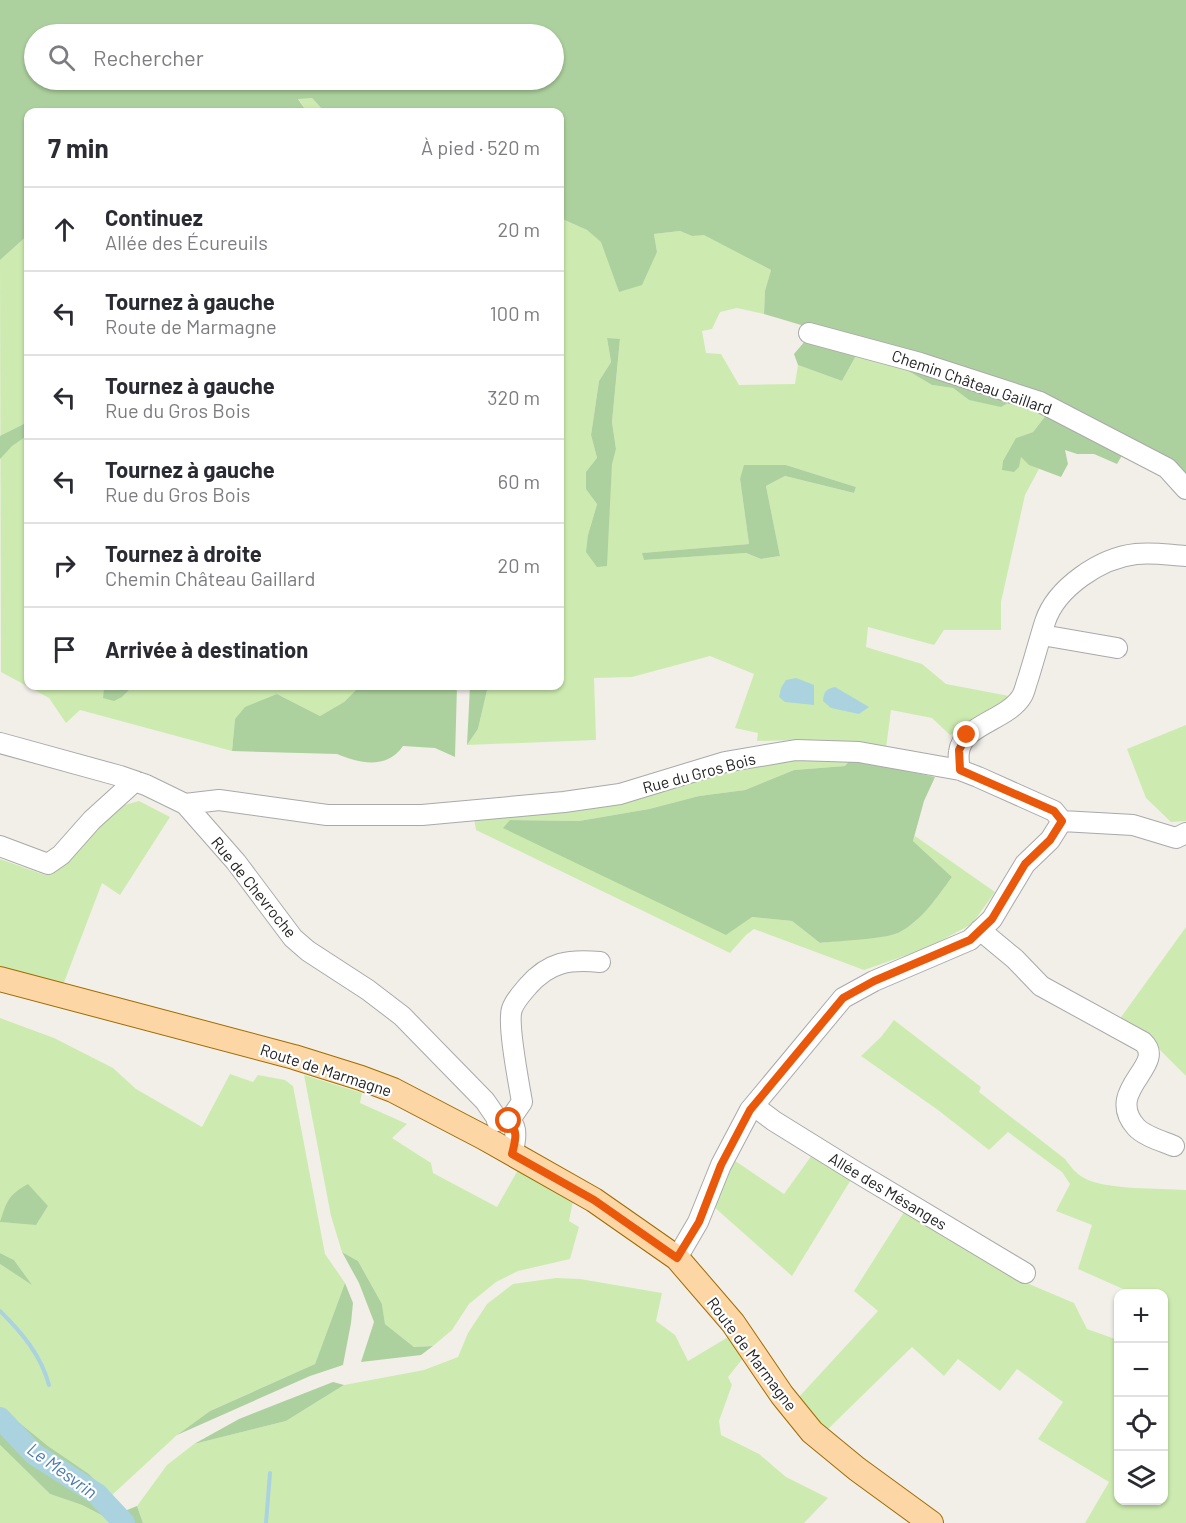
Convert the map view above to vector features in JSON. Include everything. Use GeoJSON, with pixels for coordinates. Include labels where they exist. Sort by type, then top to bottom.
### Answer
{"type":"FeatureCollection","features":[{"type":"Feature","properties":{"kind":"main road","name":"Route de Marmagne"},"geometry":{"type":"LineString","coordinates":[[0,979],[294,1057],[497,1126],[512,1154],[594,1200],[677,1258],[733,1323],[782,1395],[812,1432],[857,1469],[931,1523]]}},
{"type":"Feature","properties":{"kind":"street","name":"Chemin Château Gaillard"},"geometry":{"type":"LineString","coordinates":[[809,333],[920,363],[1040,402],[1167,468],[1186,489]]}},
{"type":"Feature","properties":{"kind":"street"},"geometry":{"type":"LineString","coordinates":[[960,770],[959,750],[967,735],[1010,710],[1023,696],[1051,607],[1062,592],[1094,568],[1117,557],[1159,553],[1186,556]]}},
{"type":"Feature","properties":{"kind":"street"},"geometry":{"type":"LineString","coordinates":[[1042,635],[1117,648]]}},
{"type":"Feature","properties":{"kind":"street"},"geometry":{"type":"LineString","coordinates":[[920,763],[964,740]]}},
{"type":"Feature","properties":{"kind":"street","name":"Rue de Chevroche"},"geometry":{"type":"LineString","coordinates":[[0,743],[102,770],[135,781],[185,804],[236,862],[293,938],[308,951],[368,990],[402,1016],[485,1101],[497,1126]]}},
{"type":"Feature","properties":{"kind":"street","name":"Rue du Gros Bois"},"geometry":{"type":"LineString","coordinates":[[185,804],[219,800],[327,816],[422,815],[564,802],[620,794],[725,762],[796,750],[859,752],[960,770],[1054,811],[1062,821]]}},
{"type":"Feature","properties":{"kind":"street"},"geometry":{"type":"LineString","coordinates":[[0,846],[48,864],[61,855],[92,820],[135,781]]}},
{"type":"Feature","properties":{"kind":"street"},"geometry":{"type":"LineString","coordinates":[[677,1258],[699,1222],[721,1165],[754,1106],[843,998],[874,981],[970,940],[992,919],[1025,864],[1050,840],[1062,821],[1133,825],[1176,838],[1186,833]]}},
{"type":"Feature","properties":{"kind":"street"},"geometry":{"type":"LineString","coordinates":[[980,930],[1015,959],[1041,986],[1150,1048],[1151,1056],[1128,1094],[1129,1116],[1137,1128],[1174,1146]]}},
{"type":"Feature","properties":{"kind":"street"},"geometry":{"type":"LineString","coordinates":[[497,1126],[522,1102],[512,1024],[512,1009],[521,994],[538,975],[554,965],[577,960],[600,962]]}},
{"type":"Feature","properties":{"kind":"street","name":"Allée des Mésanges"},"geometry":{"type":"LineString","coordinates":[[754,1106],[853,1170],[1025,1273]]}},
{"type":"Feature","properties":{"kind":"green space"},"geometry":{"type":"Polygon","coordinates":[[[0,0],[1186,0],[1186,480],[1043,397],[764,314],[765,291],[771,270],[704,235],[692,236],[680,231],[654,234],[657,252],[642,285],[619,292],[601,242],[587,230],[564,220],[564,108],[321,108],[312,98],[298,99],[304,108],[24,108],[24,239],[0,260],[0,0]]]}},
{"type":"Feature","properties":{"kind":"green space"},"geometry":{"type":"Polygon","coordinates":[[[298,98],[312,98],[321,108],[304,108],[298,98]]]}},
{"type":"Feature","properties":{"kind":"green space"},"geometry":{"type":"Polygon","coordinates":[[[564,220],[587,230],[602,242],[619,292],[657,252],[654,234],[680,231],[692,236],[704,234],[771,270],[765,292],[764,314],[737,308],[720,312],[712,329],[702,331],[706,353],[721,354],[739,385],[795,384],[798,365],[842,381],[858,352],[893,362],[932,385],[953,388],[969,400],[1013,400],[1047,414],[1033,432],[1016,438],[1023,457],[1039,469],[1025,495],[1001,602],[1001,630],[944,630],[934,645],[868,627],[866,647],[922,664],[946,684],[1009,696],[1000,705],[950,735],[932,718],[891,710],[886,748],[822,741],[757,741],[758,733],[735,728],[754,674],[710,656],[632,677],[594,678],[596,740],[467,745],[478,729],[487,690],[564,690],[564,220]],[[607,338],[611,362],[599,381],[591,435],[597,458],[597,504],[588,535],[616,449],[612,422],[620,340],[607,338]],[[786,465],[740,479],[749,544],[643,553],[644,560],[746,553],[761,559],[780,556],[766,486],[785,476],[854,493],[856,487],[786,465]]]}},
{"type":"Feature","properties":{"kind":"green space"},"geometry":{"type":"Polygon","coordinates":[[[24,239],[24,684],[1,672],[0,260],[24,239]]]}},
{"type":"Feature","properties":{"kind":"green space"},"geometry":{"type":"Polygon","coordinates":[[[607,338],[620,339],[612,422],[616,449],[612,464],[607,566],[597,567],[586,552],[588,535],[597,504],[586,489],[586,472],[597,458],[591,435],[599,381],[611,362],[607,338]]]}},
{"type":"Feature","properties":{"kind":"green space"},"geometry":{"type":"Polygon","coordinates":[[[805,341],[858,352],[842,381],[798,365],[794,354],[805,341]]]}},
{"type":"Feature","properties":{"kind":"green space"},"geometry":{"type":"Polygon","coordinates":[[[893,362],[1013,400],[1001,407],[969,400],[953,388],[932,385],[893,362]]]}},
{"type":"Feature","properties":{"kind":"green space"},"geometry":{"type":"Polygon","coordinates":[[[1047,414],[1124,452],[1117,464],[1094,454],[1077,454],[1065,450],[1068,464],[1061,477],[1029,465],[1021,457],[1019,467],[1014,472],[1002,470],[1003,461],[1016,438],[1033,432],[1047,414]]]}},
{"type":"Feature","properties":{"kind":"green space"},"geometry":{"type":"Polygon","coordinates":[[[24,424],[24,438],[0,459],[0,436],[24,424]]]}},
{"type":"Feature","properties":{"kind":"green space"},"geometry":{"type":"Polygon","coordinates":[[[744,465],[786,465],[856,487],[854,493],[785,476],[766,486],[780,556],[761,559],[746,553],[644,560],[642,553],[749,544],[740,479],[744,465]]]}},
{"type":"Feature","properties":{"kind":"green space"},"geometry":{"type":"Polygon","coordinates":[[[34,690],[104,690],[103,698],[122,697],[129,690],[356,690],[344,702],[320,716],[277,694],[235,719],[232,751],[80,710],[66,723],[49,698],[34,690]]]}},
{"type":"Feature","properties":{"kind":"green space"},"geometry":{"type":"Polygon","coordinates":[[[104,690],[129,690],[114,701],[103,698],[104,690]]]}},
{"type":"Feature","properties":{"kind":"green space"},"geometry":{"type":"Polygon","coordinates":[[[356,690],[457,690],[455,757],[435,748],[403,746],[389,758],[373,762],[355,760],[337,754],[232,751],[235,719],[245,707],[277,694],[320,716],[344,702],[356,690]]]}},
{"type":"Feature","properties":{"kind":"green space"},"geometry":{"type":"Polygon","coordinates":[[[470,690],[487,690],[478,729],[467,745],[470,690]]]}},
{"type":"Feature","properties":{"kind":"green space"},"geometry":{"type":"Polygon","coordinates":[[[1186,725],[1186,821],[1171,822],[1146,798],[1127,749],[1186,725]]]}},
{"type":"Feature","properties":{"kind":"green space"},"geometry":{"type":"Polygon","coordinates":[[[796,759],[851,759],[845,766],[794,770],[745,790],[699,796],[649,809],[579,821],[510,820],[751,917],[792,921],[820,943],[896,934],[915,922],[934,901],[952,877],[913,841],[915,836],[995,892],[972,924],[927,948],[864,970],[754,929],[730,953],[476,830],[474,818],[753,764],[796,759]]]}},
{"type":"Feature","properties":{"kind":"green space"},"geometry":{"type":"Polygon","coordinates":[[[851,759],[935,777],[924,801],[913,841],[952,877],[922,915],[907,928],[892,935],[820,943],[792,921],[752,917],[726,935],[503,828],[510,820],[579,821],[649,809],[699,796],[745,790],[794,770],[845,766],[851,759]]]}},
{"type":"Feature","properties":{"kind":"green space"},"geometry":{"type":"Polygon","coordinates":[[[139,801],[170,817],[120,895],[102,883],[63,985],[0,967],[0,859],[45,875],[78,851],[101,824],[121,806],[139,801]]]}},
{"type":"Feature","properties":{"kind":"green space"},"geometry":{"type":"Polygon","coordinates":[[[1186,927],[1186,1076],[1149,1039],[1119,1020],[1186,927]]]}},
{"type":"Feature","properties":{"kind":"green space"},"geometry":{"type":"Polygon","coordinates":[[[0,1018],[54,1038],[113,1068],[136,1089],[202,1127],[230,1074],[253,1082],[258,1075],[285,1080],[293,1086],[325,1254],[345,1283],[315,1364],[210,1411],[177,1435],[111,1496],[89,1474],[6,1415],[0,1407],[0,1264],[30,1283],[14,1260],[0,1253],[0,1018]],[[48,1206],[1,1222],[36,1224],[48,1206]]]}},
{"type":"Feature","properties":{"kind":"green space"},"geometry":{"type":"Polygon","coordinates":[[[894,1020],[981,1087],[979,1092],[1065,1159],[1082,1177],[1096,1183],[1121,1187],[1186,1190],[1186,1523],[1085,1523],[1109,1482],[1038,1439],[1063,1402],[1017,1369],[1000,1391],[958,1359],[944,1376],[912,1347],[827,1430],[798,1398],[878,1311],[854,1291],[906,1209],[1022,1281],[1074,1303],[1087,1329],[1114,1339],[1114,1505],[1168,1505],[1168,1289],[1123,1289],[1078,1269],[1092,1225],[1056,1211],[1070,1184],[1062,1172],[1008,1132],[989,1150],[938,1110],[861,1056],[881,1037],[894,1020]]]}},
{"type":"Feature","properties":{"kind":"green space"},"geometry":{"type":"Polygon","coordinates":[[[304,1075],[362,1093],[360,1103],[407,1124],[392,1138],[431,1163],[433,1173],[497,1207],[518,1170],[573,1201],[569,1221],[579,1227],[570,1259],[518,1271],[496,1282],[469,1304],[452,1330],[433,1346],[414,1347],[385,1324],[382,1304],[358,1261],[342,1252],[331,1216],[304,1075]]]}},
{"type":"Feature","properties":{"kind":"green space"},"geometry":{"type":"Polygon","coordinates":[[[812,1155],[852,1178],[792,1276],[713,1206],[731,1158],[784,1194],[812,1155]]]}},
{"type":"Feature","properties":{"kind":"green space"},"geometry":{"type":"Polygon","coordinates":[[[28,1184],[48,1206],[36,1225],[0,1222],[9,1199],[28,1184]]]}},
{"type":"Feature","properties":{"kind":"green space"},"geometry":{"type":"Polygon","coordinates":[[[342,1252],[358,1261],[382,1304],[385,1324],[414,1347],[433,1346],[421,1355],[361,1362],[374,1322],[359,1283],[342,1252]]]}},
{"type":"Feature","properties":{"kind":"green space"},"geometry":{"type":"Polygon","coordinates":[[[0,1253],[14,1260],[32,1285],[0,1264],[0,1253]]]}},
{"type":"Feature","properties":{"kind":"green space"},"geometry":{"type":"Polygon","coordinates":[[[556,1278],[580,1279],[662,1293],[656,1321],[675,1335],[688,1361],[730,1336],[744,1357],[728,1377],[732,1385],[719,1421],[721,1435],[759,1454],[786,1477],[828,1498],[804,1523],[143,1523],[137,1506],[167,1465],[194,1444],[286,1421],[344,1385],[424,1370],[458,1357],[468,1333],[487,1304],[513,1284],[556,1278]]]}},
{"type":"Feature","properties":{"kind":"green space"},"geometry":{"type":"Polygon","coordinates":[[[345,1283],[353,1303],[343,1365],[310,1376],[177,1435],[210,1411],[315,1364],[345,1283]]]}},
{"type":"Feature","properties":{"kind":"green space"},"geometry":{"type":"Polygon","coordinates":[[[333,1382],[344,1385],[286,1421],[194,1444],[239,1419],[333,1382]]]}},
{"type":"Feature","properties":{"kind":"green space"},"geometry":{"type":"Polygon","coordinates":[[[0,1407],[6,1415],[89,1474],[111,1496],[107,1518],[82,1505],[50,1494],[0,1445],[0,1407]]]}},
{"type":"Feature","properties":{"kind":"green space"},"geometry":{"type":"Polygon","coordinates":[[[0,1445],[50,1494],[82,1505],[107,1518],[111,1523],[0,1523],[0,1445]]]}},
{"type":"Feature","properties":{"kind":"green space"},"geometry":{"type":"Polygon","coordinates":[[[137,1506],[143,1523],[111,1523],[107,1518],[137,1506]]]}},
{"type":"Feature","properties":{"kind":"water"},"geometry":{"type":"Polygon","coordinates":[[[796,678],[814,685],[814,705],[785,702],[779,697],[786,680],[796,678]]]}},
{"type":"Feature","properties":{"kind":"water"},"geometry":{"type":"Polygon","coordinates":[[[835,687],[869,707],[859,714],[831,708],[823,701],[823,698],[826,691],[835,687]]]}},
{"type":"Feature","properties":{"kind":"waterway"},"geometry":{"type":"LineString","coordinates":[[0,1311],[30,1345],[46,1374],[49,1385]]}},
{"type":"Feature","properties":{"kind":"waterway","name":"Le Mesvrin"},"geometry":{"type":"LineString","coordinates":[[0,1418],[34,1454],[97,1494],[124,1523]]}},
{"type":"Feature","properties":{"kind":"waterway"},"geometry":{"type":"LineString","coordinates":[[266,1523],[270,1473]]}},
{"type":"Feature","properties":{"kind":"route"},"geometry":{"type":"LineString","coordinates":[[509,1121],[515,1127],[517,1137],[512,1154],[594,1200],[677,1258],[699,1222],[721,1165],[750,1110],[843,998],[874,981],[970,940],[992,919],[1025,864],[1050,840],[1062,821],[1054,811],[960,770],[959,750],[967,735]]}}]}
